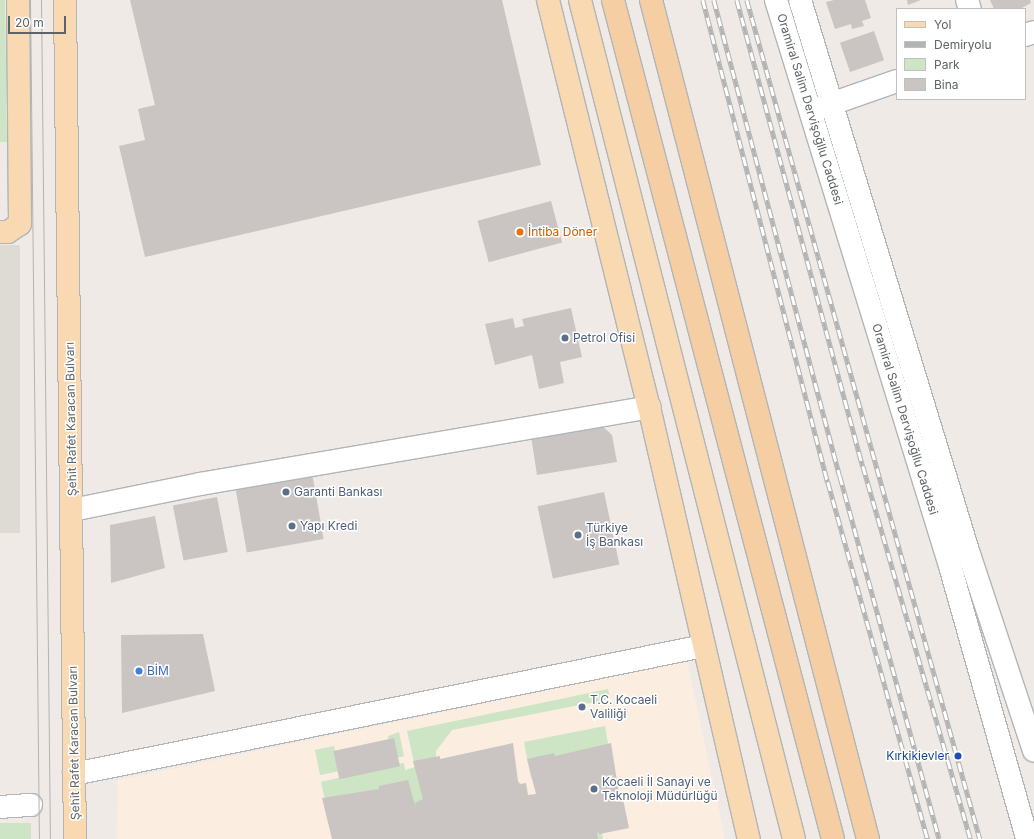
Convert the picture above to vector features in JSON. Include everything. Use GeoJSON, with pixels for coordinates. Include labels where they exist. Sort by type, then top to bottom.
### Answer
{"type":"FeatureCollection","features":[{"type":"Feature","properties":{"kind":"highway"},"geometry":{"type":"LineString","coordinates":[[612,0],[833,839]]}},
{"type":"Feature","properties":{"kind":"highway"},"geometry":{"type":"LineString","coordinates":[[651,0],[868,839]]}},
{"type":"Feature","properties":{"kind":"main road"},"geometry":{"type":"LineString","coordinates":[[0,232],[8,232],[20,224],[18,0]]}},
{"type":"Feature","properties":{"kind":"main road","name":"Şehit Rafet Karacan Bulvarı"},"geometry":{"type":"LineString","coordinates":[[65,0],[75,839]]}},
{"type":"Feature","properties":{"kind":"main road"},"geometry":{"type":"LineString","coordinates":[[548,0],[649,407],[749,839]]}},
{"type":"Feature","properties":{"kind":"main road"},"geometry":{"type":"LineString","coordinates":[[580,0],[794,839]]}},
{"type":"Feature","properties":{"kind":"main road","name":"Oramiral Salim Dervişoğllu Caddesi"},"geometry":{"type":"LineString","coordinates":[[776,0],[950,566],[1027,839]]}},
{"type":"Feature","properties":{"kind":"main road","name":"Oramiral Salim Dervişoğllu Caddesi"},"geometry":{"type":"LineString","coordinates":[[800,0],[833,104],[969,554],[1034,751]]}},
{"type":"Feature","properties":{"kind":"main road"},"geometry":{"type":"LineString","coordinates":[[811,111],[896,81]]}},
{"type":"Feature","properties":{"kind":"main road"},"geometry":{"type":"LineString","coordinates":[[72,510],[200,484],[649,407]]}},
{"type":"Feature","properties":{"kind":"main road"},"geometry":{"type":"LineString","coordinates":[[74,774],[704,646]]}},
{"type":"Feature","properties":{"kind":"main road"},"geometry":{"type":"LineString","coordinates":[[0,808],[31,805]]}},
{"type":"Feature","properties":{"kind":"shaded area"},"geometry":{"type":"Polygon","coordinates":[[[0,245],[20,245],[20,533],[0,533],[0,245]]]}},
{"type":"Feature","properties":{"kind":"shaded area","name":"T.C. Kocaeli Valiliği"},"geometry":{"type":"Polygon","coordinates":[[[687,661],[725,839],[117,839],[118,780],[687,661]]]}},
{"type":"Feature","properties":{"kind":"green space"},"geometry":{"type":"Polygon","coordinates":[[[0,0],[5,0],[7,142],[0,142],[0,0]]]}},
{"type":"Feature","properties":{"kind":"green space"},"geometry":{"type":"Polygon","coordinates":[[[608,689],[610,699],[452,730],[436,751],[436,761],[526,813],[549,791],[531,778],[524,742],[605,726],[609,750],[600,819],[603,839],[354,839],[325,800],[321,782],[346,776],[345,770],[320,775],[315,750],[334,746],[335,752],[389,744],[388,736],[399,732],[404,756],[392,759],[393,765],[404,763],[405,770],[415,767],[407,731],[608,689]]]}},
{"type":"Feature","properties":{"kind":"green space"},"geometry":{"type":"Polygon","coordinates":[[[0,823],[31,823],[31,839],[0,839],[0,823]]]}},
{"type":"Feature","properties":{"kind":"building"},"geometry":{"type":"Polygon","coordinates":[[[130,0],[502,0],[541,165],[145,257],[119,146],[145,140],[138,109],[155,105],[130,0]]]}},
{"type":"Feature","properties":{"kind":"building"},"geometry":{"type":"Polygon","coordinates":[[[834,0],[865,0],[871,18],[862,21],[864,26],[852,29],[851,24],[835,29],[826,2],[834,0]]]}},
{"type":"Feature","properties":{"kind":"building"},"geometry":{"type":"Polygon","coordinates":[[[907,0],[921,0],[908,5],[907,0]]]}},
{"type":"Feature","properties":{"kind":"building"},"geometry":{"type":"Polygon","coordinates":[[[990,0],[1030,0],[1031,3],[1022,8],[994,8],[990,0]]]}},
{"type":"Feature","properties":{"kind":"building"},"geometry":{"type":"Polygon","coordinates":[[[874,31],[884,60],[850,72],[840,43],[874,31]]]}},
{"type":"Feature","properties":{"kind":"building","name":"İntiba Döner"},"geometry":{"type":"Polygon","coordinates":[[[551,201],[562,243],[489,262],[478,221],[551,201]]]}},
{"type":"Feature","properties":{"kind":"building"},"geometry":{"type":"Polygon","coordinates":[[[571,308],[582,357],[560,362],[564,383],[539,389],[532,355],[495,365],[485,324],[513,318],[515,328],[524,326],[522,319],[571,308]]]}},
{"type":"Feature","properties":{"kind":"building"},"geometry":{"type":"Polygon","coordinates":[[[600,424],[612,435],[617,462],[537,475],[531,436],[600,424]]]}},
{"type":"Feature","properties":{"kind":"building"},"geometry":{"type":"Polygon","coordinates":[[[312,473],[324,539],[247,553],[235,487],[312,473]]]}},
{"type":"Feature","properties":{"kind":"building","name":"Türkiye İş Bankası"},"geometry":{"type":"Polygon","coordinates":[[[604,492],[619,564],[553,579],[537,506],[604,492]]]}},
{"type":"Feature","properties":{"kind":"building"},"geometry":{"type":"Polygon","coordinates":[[[217,497],[228,552],[184,561],[173,506],[217,497]]]}},
{"type":"Feature","properties":{"kind":"building"},"geometry":{"type":"Polygon","coordinates":[[[155,516],[165,568],[111,583],[110,525],[155,516]]]}},
{"type":"Feature","properties":{"kind":"building"},"geometry":{"type":"Polygon","coordinates":[[[203,634],[215,691],[122,713],[121,635],[203,634]]]}},
{"type":"Feature","properties":{"kind":"building"},"geometry":{"type":"Polygon","coordinates":[[[394,738],[400,766],[339,779],[333,751],[394,738]]]}},
{"type":"Feature","properties":{"kind":"building"},"geometry":{"type":"Polygon","coordinates":[[[513,743],[518,781],[520,784],[526,783],[528,795],[536,794],[527,759],[554,753],[555,756],[611,743],[620,800],[623,799],[629,828],[600,834],[597,832],[598,839],[332,839],[322,798],[379,789],[379,786],[408,780],[416,809],[415,803],[423,799],[413,761],[440,756],[440,759],[513,743]]]}},
{"type":"Feature","properties":{"kind":"tram line"},"geometry":{"type":"LineString","coordinates":[[30,0],[39,839]]}},
{"type":"Feature","properties":{"kind":"tram line"},"geometry":{"type":"LineString","coordinates":[[41,0],[50,839]]}},
{"type":"Feature","properties":{"kind":"railway"},"geometry":{"type":"LineString","coordinates":[[703,0],[828,482],[928,839]]}},
{"type":"Feature","properties":{"kind":"railway"},"geometry":{"type":"LineString","coordinates":[[714,0],[840,476],[939,839]]}},
{"type":"Feature","properties":{"kind":"railway"},"geometry":{"type":"LineString","coordinates":[[737,0],[863,466],[971,839]]}},
{"type":"Feature","properties":{"kind":"railway"},"geometry":{"type":"LineString","coordinates":[[747,0],[980,839]]}},
{"type":"Feature","properties":{"kind":"place","name":"İntiba Döner"},"geometry":{"type":"Point","coordinates":[520,232]}},
{"type":"Feature","properties":{"kind":"place","name":"Petrol Ofisi"},"geometry":{"type":"Point","coordinates":[565,338]}},
{"type":"Feature","properties":{"kind":"place","name":"Garanti Bankası"},"geometry":{"type":"Point","coordinates":[286,492]}},
{"type":"Feature","properties":{"kind":"place","name":"Yapı Kredi"},"geometry":{"type":"Point","coordinates":[292,526]}},
{"type":"Feature","properties":{"kind":"place","name":"Türkiye İş Bankası"},"geometry":{"type":"Point","coordinates":[578,535]}},
{"type":"Feature","properties":{"kind":"place","name":"BİM"},"geometry":{"type":"Point","coordinates":[139,671]}},
{"type":"Feature","properties":{"kind":"place","name":"T.C. Kocaeli Valiliği"},"geometry":{"type":"Point","coordinates":[582,707]}},
{"type":"Feature","properties":{"kind":"place","name":"Kırkikievler"},"geometry":{"type":"Point","coordinates":[958,756]}},
{"type":"Feature","properties":{"kind":"place","name":"Kocaeli İl Sanayi ve Teknoloji Müdürlüğü"},"geometry":{"type":"Point","coordinates":[594,789]}}]}
